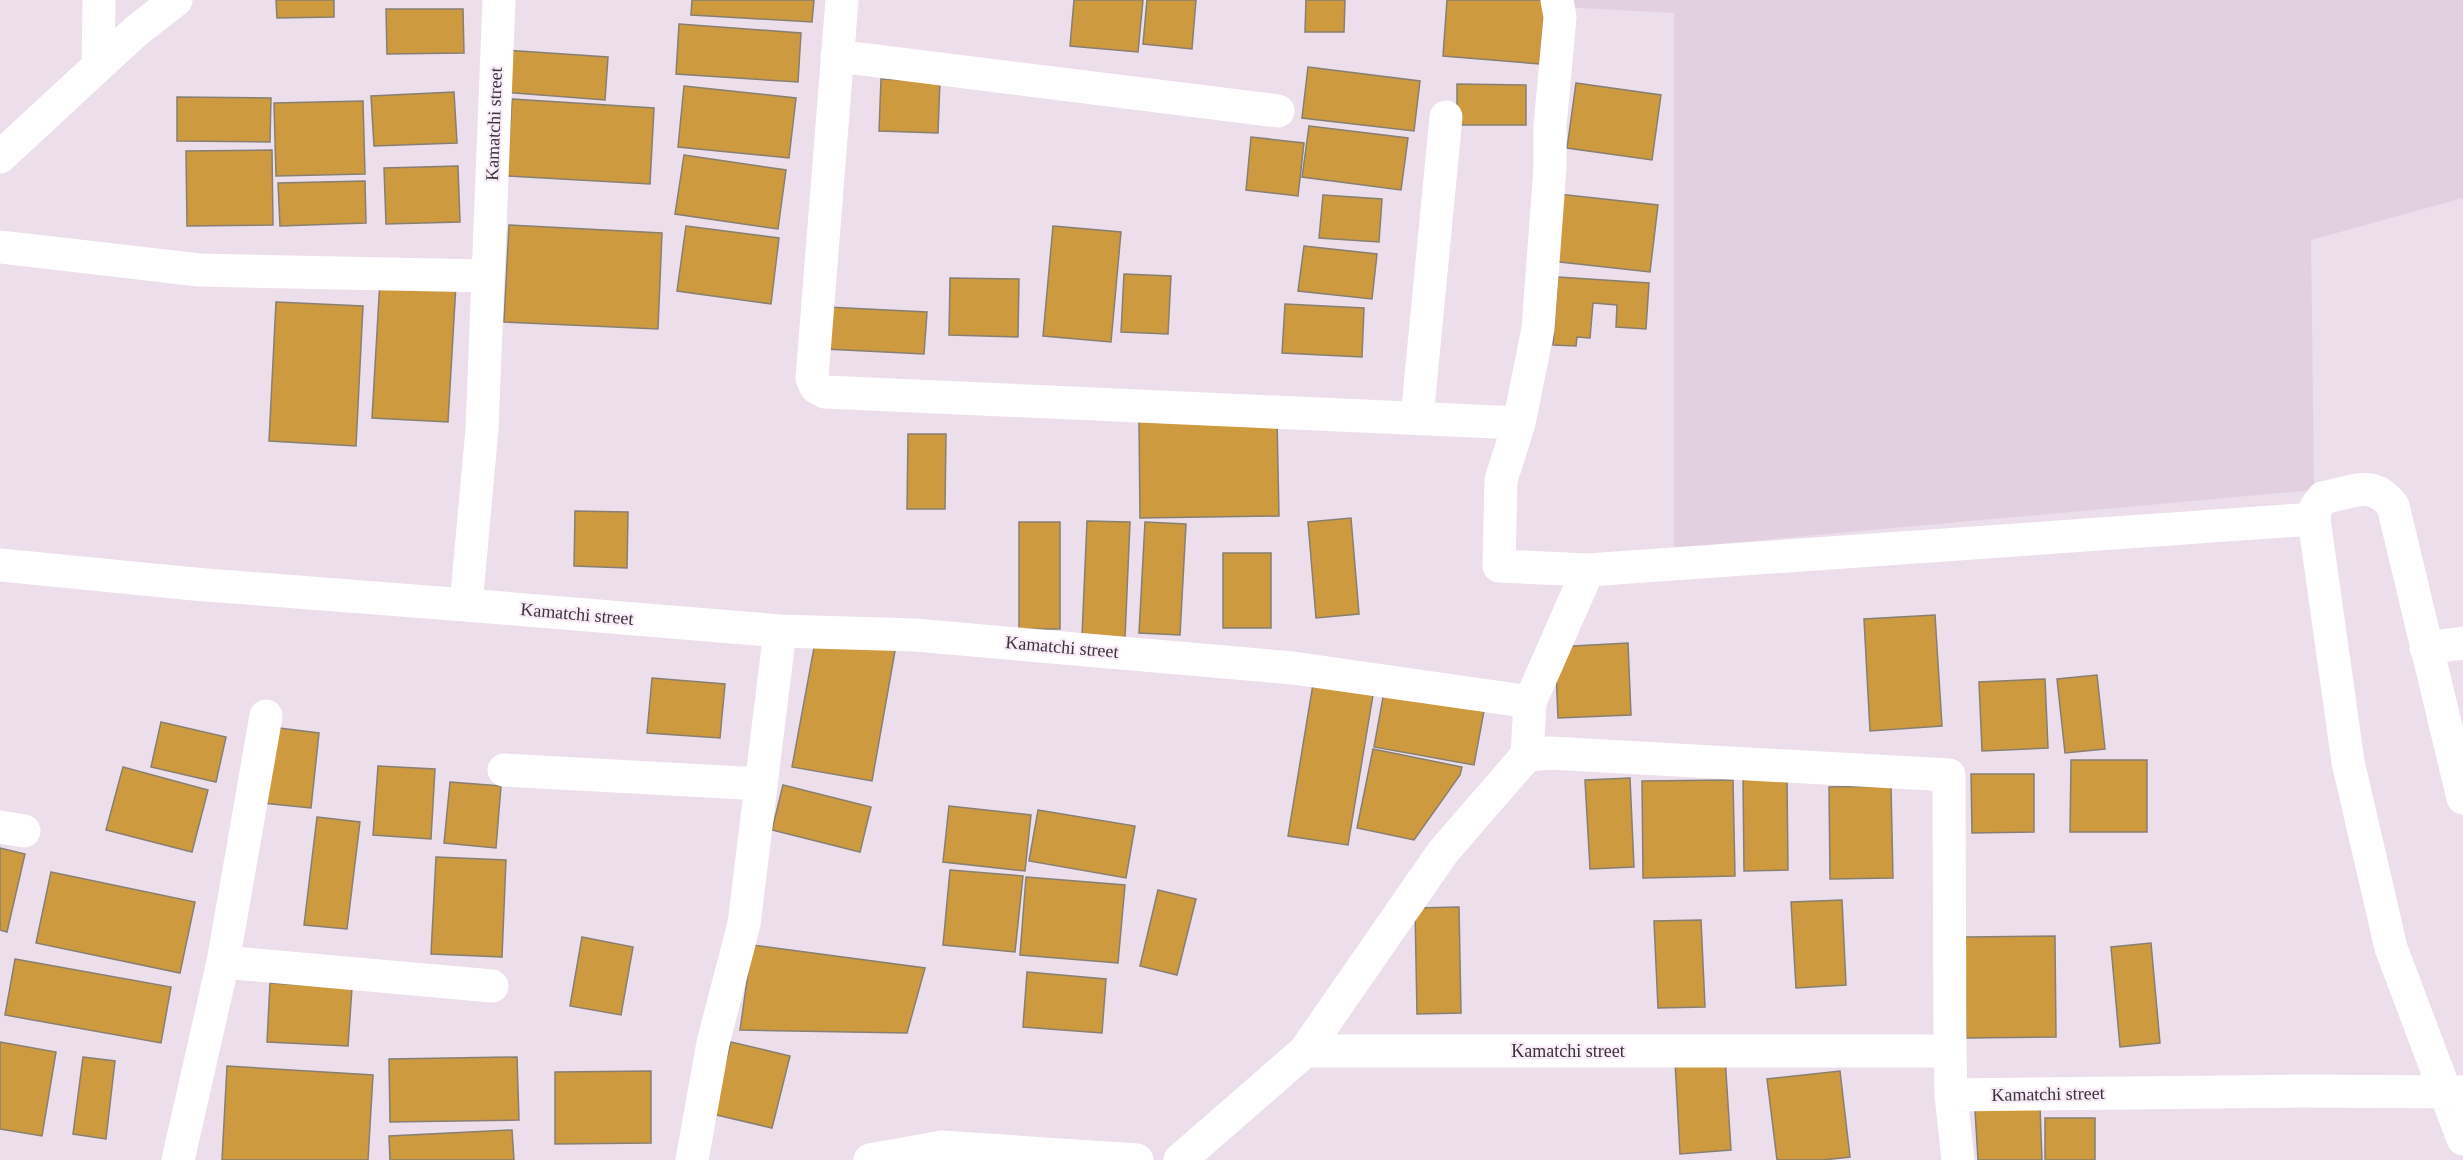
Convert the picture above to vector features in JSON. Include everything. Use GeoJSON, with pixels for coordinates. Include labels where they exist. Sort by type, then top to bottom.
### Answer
{"type":"FeatureCollection","features":[{"type":"Feature","properties":{"kind":"street"},"geometry":{"type":"LineString","coordinates":[[98,66],[99,0]]}},
{"type":"Feature","properties":{"kind":"street"},"geometry":{"type":"LineString","coordinates":[[0,157],[98,66],[176,0]]}},
{"type":"Feature","properties":{"kind":"street","name":"Kamatchi street"},"geometry":{"type":"LineString","coordinates":[[499,0],[482,429],[466,605],[780,631],[915,635],[1293,668],[1530,702]]}},
{"type":"Feature","properties":{"kind":"street"},"geometry":{"type":"LineString","coordinates":[[842,0],[812,378],[816,387],[825,392],[1519,423]]}},
{"type":"Feature","properties":{"kind":"street"},"geometry":{"type":"LineString","coordinates":[[1557,0],[1560,16],[1550,126],[1550,168],[1538,329],[1519,423],[1501,480],[1499,566],[1588,570],[2313,519]]}},
{"type":"Feature","properties":{"kind":"street"},"geometry":{"type":"LineString","coordinates":[[837,56],[1278,111]]}},
{"type":"Feature","properties":{"kind":"street"},"geometry":{"type":"LineString","coordinates":[[1417,418],[1446,117]]}},
{"type":"Feature","properties":{"kind":"street"},"geometry":{"type":"LineString","coordinates":[[0,247],[199,270],[487,276]]}},
{"type":"Feature","properties":{"kind":"street"},"geometry":{"type":"LineString","coordinates":[[2463,798],[2393,506],[2385,496],[2372,489],[2323,498],[2316,507],[2313,519],[2348,762],[2391,948],[2454,1092],[2463,1139]]}},
{"type":"Feature","properties":{"kind":"street"},"geometry":{"type":"LineString","coordinates":[[0,565],[194,584],[466,605]]}},
{"type":"Feature","properties":{"kind":"street"},"geometry":{"type":"LineString","coordinates":[[1180,1160],[1305,1051],[1443,852],[1527,755],[1530,702],[1588,570]]}},
{"type":"Feature","properties":{"kind":"street"},"geometry":{"type":"LineString","coordinates":[[692,1160],[713,1043],[744,924],[780,631]]}},
{"type":"Feature","properties":{"kind":"street"},"geometry":{"type":"LineString","coordinates":[[2426,648],[2463,643]]}},
{"type":"Feature","properties":{"kind":"street"},"geometry":{"type":"LineString","coordinates":[[178,1160],[223,962],[266,716]]}},
{"type":"Feature","properties":{"kind":"street"},"geometry":{"type":"LineString","coordinates":[[1527,755],[1551,753],[1949,775],[1951,1095],[1958,1160]]}},
{"type":"Feature","properties":{"kind":"street"},"geometry":{"type":"LineString","coordinates":[[504,770],[761,784]]}},
{"type":"Feature","properties":{"kind":"street"},"geometry":{"type":"LineString","coordinates":[[223,962],[492,986]]}},
{"type":"Feature","properties":{"kind":"street","name":"Kamatchi street"},"geometry":{"type":"LineString","coordinates":[[1305,1051],[1950,1051]]}},
{"type":"Feature","properties":{"kind":"street","name":"Kamatchi street"},"geometry":{"type":"LineString","coordinates":[[1951,1095],[2454,1092]]}},
{"type":"Feature","properties":{"kind":"street"},"geometry":{"type":"LineString","coordinates":[[870,1160],[942,1147],[1045,1157],[1137,1160]]}},
{"type":"Feature","properties":{"kind":"shaded area"},"geometry":{"type":"Polygon","coordinates":[[[1527,0],[2463,0],[2463,198],[2311,240],[2314,490],[1674,548],[1674,13],[1527,5],[1527,0]]]}},
{"type":"Feature","properties":{"kind":"building"},"geometry":{"type":"Polygon","coordinates":[[[276,0],[334,0],[334,17],[277,18],[276,0]]]}},
{"type":"Feature","properties":{"kind":"building"},"geometry":{"type":"Polygon","coordinates":[[[692,0],[814,0],[812,22],[691,15],[692,0]]]}},
{"type":"Feature","properties":{"kind":"building"},"geometry":{"type":"Polygon","coordinates":[[[1074,0],[1143,0],[1138,52],[1070,46],[1074,0]]]}},
{"type":"Feature","properties":{"kind":"building"},"geometry":{"type":"Polygon","coordinates":[[[1147,0],[1196,0],[1192,49],[1143,44],[1147,0]]]}},
{"type":"Feature","properties":{"kind":"building"},"geometry":{"type":"Polygon","coordinates":[[[1306,0],[1345,0],[1344,32],[1305,32],[1306,0]]]}},
{"type":"Feature","properties":{"kind":"building"},"geometry":{"type":"Polygon","coordinates":[[[1447,0],[1545,0],[1540,64],[1443,56],[1447,0]]]}},
{"type":"Feature","properties":{"kind":"building"},"geometry":{"type":"Polygon","coordinates":[[[386,9],[463,9],[464,53],[387,54],[386,9]]]}},
{"type":"Feature","properties":{"kind":"building"},"geometry":{"type":"Polygon","coordinates":[[[679,24],[801,33],[798,82],[676,74],[679,24]]]}},
{"type":"Feature","properties":{"kind":"building"},"geometry":{"type":"Polygon","coordinates":[[[506,50],[608,57],[605,100],[503,92],[506,50]]]}},
{"type":"Feature","properties":{"kind":"building"},"geometry":{"type":"Polygon","coordinates":[[[1308,67],[1420,81],[1414,131],[1302,118],[1308,67]]]}},
{"type":"Feature","properties":{"kind":"building"},"geometry":{"type":"Polygon","coordinates":[[[881,79],[940,81],[938,133],[879,131],[881,79]]]}},
{"type":"Feature","properties":{"kind":"building"},"geometry":{"type":"Polygon","coordinates":[[[1576,83],[1661,95],[1652,160],[1567,148],[1576,83]]]}},
{"type":"Feature","properties":{"kind":"building"},"geometry":{"type":"Polygon","coordinates":[[[1457,84],[1526,85],[1526,125],[1457,125],[1457,84]]]}},
{"type":"Feature","properties":{"kind":"building"},"geometry":{"type":"Polygon","coordinates":[[[684,86],[796,98],[789,158],[678,147],[684,86]]]}},
{"type":"Feature","properties":{"kind":"building"},"geometry":{"type":"Polygon","coordinates":[[[454,92],[457,143],[374,146],[371,96],[454,92]]]}},
{"type":"Feature","properties":{"kind":"building"},"geometry":{"type":"Polygon","coordinates":[[[177,97],[271,98],[270,142],[177,141],[177,97]]]}},
{"type":"Feature","properties":{"kind":"building"},"geometry":{"type":"Polygon","coordinates":[[[512,99],[654,108],[650,184],[507,176],[512,99]]]}},
{"type":"Feature","properties":{"kind":"building"},"geometry":{"type":"Polygon","coordinates":[[[363,101],[365,174],[276,176],[274,103],[363,101]]]}},
{"type":"Feature","properties":{"kind":"building"},"geometry":{"type":"Polygon","coordinates":[[[1309,126],[1408,138],[1401,190],[1302,177],[1309,126]]]}},
{"type":"Feature","properties":{"kind":"building"},"geometry":{"type":"Polygon","coordinates":[[[1251,137],[1304,143],[1298,196],[1246,190],[1251,137]]]}},
{"type":"Feature","properties":{"kind":"building"},"geometry":{"type":"Polygon","coordinates":[[[272,150],[273,225],[187,226],[186,151],[272,150]]]}},
{"type":"Feature","properties":{"kind":"building"},"geometry":{"type":"Polygon","coordinates":[[[684,155],[786,170],[778,229],[675,214],[684,155]]]}},
{"type":"Feature","properties":{"kind":"building"},"geometry":{"type":"Polygon","coordinates":[[[458,166],[460,222],[386,224],[384,168],[458,166]]]}},
{"type":"Feature","properties":{"kind":"building"},"geometry":{"type":"Polygon","coordinates":[[[365,181],[366,223],[280,226],[278,183],[365,181]]]}},
{"type":"Feature","properties":{"kind":"building"},"geometry":{"type":"Polygon","coordinates":[[[1558,194],[1658,205],[1650,272],[1551,261],[1558,194]]]}},
{"type":"Feature","properties":{"kind":"building"},"geometry":{"type":"Polygon","coordinates":[[[1323,195],[1382,199],[1379,242],[1319,238],[1323,195]]]}},
{"type":"Feature","properties":{"kind":"building"},"geometry":{"type":"Polygon","coordinates":[[[509,225],[662,233],[658,329],[504,322],[509,225]]]}},
{"type":"Feature","properties":{"kind":"building"},"geometry":{"type":"Polygon","coordinates":[[[686,226],[779,238],[771,304],[677,291],[686,226]]]}},
{"type":"Feature","properties":{"kind":"building"},"geometry":{"type":"Polygon","coordinates":[[[1053,226],[1121,232],[1111,342],[1043,336],[1053,226]]]}},
{"type":"Feature","properties":{"kind":"building"},"geometry":{"type":"Polygon","coordinates":[[[1304,246],[1377,254],[1372,299],[1298,291],[1304,246]]]}},
{"type":"Feature","properties":{"kind":"building"},"geometry":{"type":"Polygon","coordinates":[[[1124,274],[1171,276],[1168,334],[1121,332],[1124,274]]]}},
{"type":"Feature","properties":{"kind":"building"},"geometry":{"type":"Polygon","coordinates":[[[1558,277],[1649,283],[1646,329],[1616,327],[1617,305],[1593,303],[1590,338],[1577,337],[1576,346],[1553,345],[1558,277]]]}},
{"type":"Feature","properties":{"kind":"building"},"geometry":{"type":"Polygon","coordinates":[[[950,278],[1019,279],[1018,337],[949,335],[950,278]]]}},
{"type":"Feature","properties":{"kind":"building"},"geometry":{"type":"Polygon","coordinates":[[[380,280],[456,284],[448,422],[372,418],[380,280]]]}},
{"type":"Feature","properties":{"kind":"building"},"geometry":{"type":"Polygon","coordinates":[[[276,302],[363,306],[356,446],[269,441],[276,302]]]}},
{"type":"Feature","properties":{"kind":"building"},"geometry":{"type":"Polygon","coordinates":[[[1285,304],[1364,308],[1362,357],[1282,353],[1285,304]]]}},
{"type":"Feature","properties":{"kind":"building"},"geometry":{"type":"Polygon","coordinates":[[[827,307],[927,312],[924,354],[825,349],[827,307]]]}},
{"type":"Feature","properties":{"kind":"building"},"geometry":{"type":"Polygon","coordinates":[[[1277,419],[1279,516],[1140,518],[1139,421],[1277,419]]]}},
{"type":"Feature","properties":{"kind":"building"},"geometry":{"type":"Polygon","coordinates":[[[908,434],[946,434],[945,509],[907,509],[908,434]]]}},
{"type":"Feature","properties":{"kind":"building"},"geometry":{"type":"Polygon","coordinates":[[[575,511],[628,512],[627,568],[574,566],[575,511]]]}},
{"type":"Feature","properties":{"kind":"building"},"geometry":{"type":"Polygon","coordinates":[[[1351,518],[1359,614],[1316,618],[1308,522],[1351,518]]]}},
{"type":"Feature","properties":{"kind":"building"},"geometry":{"type":"Polygon","coordinates":[[[1087,521],[1130,522],[1125,638],[1082,636],[1087,521]]]}},
{"type":"Feature","properties":{"kind":"building"},"geometry":{"type":"Polygon","coordinates":[[[1019,522],[1060,522],[1060,629],[1019,629],[1019,522]]]}},
{"type":"Feature","properties":{"kind":"building"},"geometry":{"type":"Polygon","coordinates":[[[1145,522],[1186,524],[1180,635],[1139,633],[1145,522]]]}},
{"type":"Feature","properties":{"kind":"building"},"geometry":{"type":"Polygon","coordinates":[[[1223,553],[1271,553],[1271,628],[1223,628],[1223,553]]]}},
{"type":"Feature","properties":{"kind":"building"},"geometry":{"type":"Polygon","coordinates":[[[1935,615],[1942,726],[1870,731],[1864,619],[1935,615]]]}},
{"type":"Feature","properties":{"kind":"building"},"geometry":{"type":"Polygon","coordinates":[[[816,637],[895,651],[872,781],[792,767],[816,637]]]}},
{"type":"Feature","properties":{"kind":"building"},"geometry":{"type":"Polygon","coordinates":[[[1628,643],[1631,715],[1558,718],[1555,647],[1628,643]]]}},
{"type":"Feature","properties":{"kind":"building"},"geometry":{"type":"Polygon","coordinates":[[[2097,675],[2105,749],[2065,753],[2057,679],[2097,675]]]}},
{"type":"Feature","properties":{"kind":"building"},"geometry":{"type":"Polygon","coordinates":[[[652,678],[725,684],[720,738],[647,733],[652,678]]]}},
{"type":"Feature","properties":{"kind":"building"},"geometry":{"type":"Polygon","coordinates":[[[1314,678],[1374,689],[1348,845],[1288,836],[1314,678]]]}},
{"type":"Feature","properties":{"kind":"building"},"geometry":{"type":"Polygon","coordinates":[[[2045,679],[2048,748],[1982,751],[1979,682],[2045,679]]]}},
{"type":"Feature","properties":{"kind":"building"},"geometry":{"type":"Polygon","coordinates":[[[1386,681],[1486,700],[1474,765],[1374,747],[1386,681]]]}},
{"type":"Feature","properties":{"kind":"building"},"geometry":{"type":"Polygon","coordinates":[[[161,722],[226,737],[216,782],[151,767],[161,722]]]}},
{"type":"Feature","properties":{"kind":"building"},"geometry":{"type":"Polygon","coordinates":[[[271,727],[319,733],[311,808],[262,803],[271,727]]]}},
{"type":"Feature","properties":{"kind":"building"},"geometry":{"type":"Polygon","coordinates":[[[1373,749],[1462,767],[1460,775],[1414,840],[1357,828],[1373,749]]]}},
{"type":"Feature","properties":{"kind":"building"},"geometry":{"type":"Polygon","coordinates":[[[2071,760],[2147,760],[2147,832],[2070,832],[2071,760]]]}},
{"type":"Feature","properties":{"kind":"building"},"geometry":{"type":"Polygon","coordinates":[[[378,766],[435,769],[431,839],[373,835],[378,766]]]}},
{"type":"Feature","properties":{"kind":"building"},"geometry":{"type":"Polygon","coordinates":[[[123,767],[208,790],[192,852],[106,830],[123,767]]]}},
{"type":"Feature","properties":{"kind":"building"},"geometry":{"type":"Polygon","coordinates":[[[1971,774],[2034,774],[2034,832],[1972,833],[1971,774]]]}},
{"type":"Feature","properties":{"kind":"building"},"geometry":{"type":"Polygon","coordinates":[[[1743,777],[1787,777],[1788,870],[1744,871],[1743,777]]]}},
{"type":"Feature","properties":{"kind":"building"},"geometry":{"type":"Polygon","coordinates":[[[1630,778],[1634,867],[1590,869],[1585,780],[1630,778]]]}},
{"type":"Feature","properties":{"kind":"building"},"geometry":{"type":"Polygon","coordinates":[[[1733,780],[1735,876],[1643,878],[1642,781],[1733,780]]]}},
{"type":"Feature","properties":{"kind":"building"},"geometry":{"type":"Polygon","coordinates":[[[450,782],[501,786],[496,848],[444,843],[450,782]]]}},
{"type":"Feature","properties":{"kind":"building"},"geometry":{"type":"Polygon","coordinates":[[[783,785],[871,807],[860,852],[772,830],[783,785]]]}},
{"type":"Feature","properties":{"kind":"building"},"geometry":{"type":"Polygon","coordinates":[[[1891,786],[1893,878],[1830,879],[1829,787],[1891,786]]]}},
{"type":"Feature","properties":{"kind":"building"},"geometry":{"type":"Polygon","coordinates":[[[949,806],[1031,815],[1025,871],[943,862],[949,806]]]}},
{"type":"Feature","properties":{"kind":"building"},"geometry":{"type":"Polygon","coordinates":[[[1038,810],[1135,826],[1126,878],[1029,861],[1038,810]]]}},
{"type":"Feature","properties":{"kind":"building"},"geometry":{"type":"Polygon","coordinates":[[[317,817],[360,822],[347,929],[304,925],[317,817]]]}},
{"type":"Feature","properties":{"kind":"building"},"geometry":{"type":"Polygon","coordinates":[[[0,848],[25,854],[7,932],[0,930],[0,848]]]}},
{"type":"Feature","properties":{"kind":"building"},"geometry":{"type":"Polygon","coordinates":[[[436,857],[506,860],[502,957],[431,954],[436,857]]]}},
{"type":"Feature","properties":{"kind":"building"},"geometry":{"type":"Polygon","coordinates":[[[950,870],[1023,876],[1015,952],[943,945],[950,870]]]}},
{"type":"Feature","properties":{"kind":"building"},"geometry":{"type":"Polygon","coordinates":[[[51,872],[195,902],[180,973],[36,943],[51,872]]]}},
{"type":"Feature","properties":{"kind":"building"},"geometry":{"type":"Polygon","coordinates":[[[1026,877],[1125,885],[1118,963],[1020,955],[1026,877]]]}},
{"type":"Feature","properties":{"kind":"building"},"geometry":{"type":"Polygon","coordinates":[[[1158,890],[1196,899],[1177,975],[1140,966],[1158,890]]]}},
{"type":"Feature","properties":{"kind":"building"},"geometry":{"type":"Polygon","coordinates":[[[1842,900],[1846,985],[1796,988],[1791,902],[1842,900]]]}},
{"type":"Feature","properties":{"kind":"building"},"geometry":{"type":"Polygon","coordinates":[[[1459,907],[1461,1013],[1417,1014],[1415,908],[1459,907]]]}},
{"type":"Feature","properties":{"kind":"building"},"geometry":{"type":"Polygon","coordinates":[[[1701,920],[1705,1007],[1658,1008],[1654,921],[1701,920]]]}},
{"type":"Feature","properties":{"kind":"building"},"geometry":{"type":"Polygon","coordinates":[[[2055,936],[2056,1037],[1966,1038],[1965,937],[2055,936]]]}},
{"type":"Feature","properties":{"kind":"building"},"geometry":{"type":"Polygon","coordinates":[[[582,937],[633,947],[621,1015],[570,1006],[582,937]]]}},
{"type":"Feature","properties":{"kind":"building"},"geometry":{"type":"Polygon","coordinates":[[[2151,943],[2160,1043],[2120,1047],[2111,947],[2151,943]]]}},
{"type":"Feature","properties":{"kind":"building"},"geometry":{"type":"Polygon","coordinates":[[[752,945],[925,968],[907,1033],[740,1030],[752,945]]]}},
{"type":"Feature","properties":{"kind":"building"},"geometry":{"type":"Polygon","coordinates":[[[15,959],[171,987],[161,1043],[5,1015],[15,959]]]}},
{"type":"Feature","properties":{"kind":"building"},"geometry":{"type":"Polygon","coordinates":[[[1027,972],[1106,979],[1102,1033],[1023,1027],[1027,972]]]}},
{"type":"Feature","properties":{"kind":"building"},"geometry":{"type":"Polygon","coordinates":[[[270,983],[352,988],[348,1046],[267,1042],[270,983]]]}},
{"type":"Feature","properties":{"kind":"building"},"geometry":{"type":"Polygon","coordinates":[[[0,1042],[56,1052],[42,1136],[0,1129],[0,1042]]]}},
{"type":"Feature","properties":{"kind":"building"},"geometry":{"type":"Polygon","coordinates":[[[731,1042],[790,1056],[772,1128],[712,1114],[731,1042]]]}},
{"type":"Feature","properties":{"kind":"building"},"geometry":{"type":"Polygon","coordinates":[[[83,1057],[115,1061],[106,1139],[73,1134],[83,1057]]]}},
{"type":"Feature","properties":{"kind":"building"},"geometry":{"type":"Polygon","coordinates":[[[517,1057],[519,1120],[390,1122],[389,1059],[517,1057]]]}},
{"type":"Feature","properties":{"kind":"building"},"geometry":{"type":"Polygon","coordinates":[[[1725,1057],[1731,1150],[1680,1154],[1675,1061],[1725,1057]]]}},
{"type":"Feature","properties":{"kind":"building"},"geometry":{"type":"Polygon","coordinates":[[[227,1066],[373,1075],[368,1160],[222,1160],[227,1066]]]}},
{"type":"Feature","properties":{"kind":"building"},"geometry":{"type":"Polygon","coordinates":[[[651,1071],[651,1143],[555,1144],[555,1072],[651,1071]]]}},
{"type":"Feature","properties":{"kind":"building"},"geometry":{"type":"Polygon","coordinates":[[[1840,1071],[1850,1157],[1823,1160],[1777,1160],[1767,1079],[1840,1071]]]}},
{"type":"Feature","properties":{"kind":"building"},"geometry":{"type":"Polygon","coordinates":[[[2040,1107],[2042,1160],[1978,1160],[1975,1110],[2040,1107]]]}},
{"type":"Feature","properties":{"kind":"building"},"geometry":{"type":"Polygon","coordinates":[[[2045,1118],[2095,1118],[2095,1160],[2045,1160],[2045,1118]]]}},
{"type":"Feature","properties":{"kind":"building"},"geometry":{"type":"Polygon","coordinates":[[[512,1130],[514,1160],[390,1160],[389,1136],[512,1130]]]}}]}
